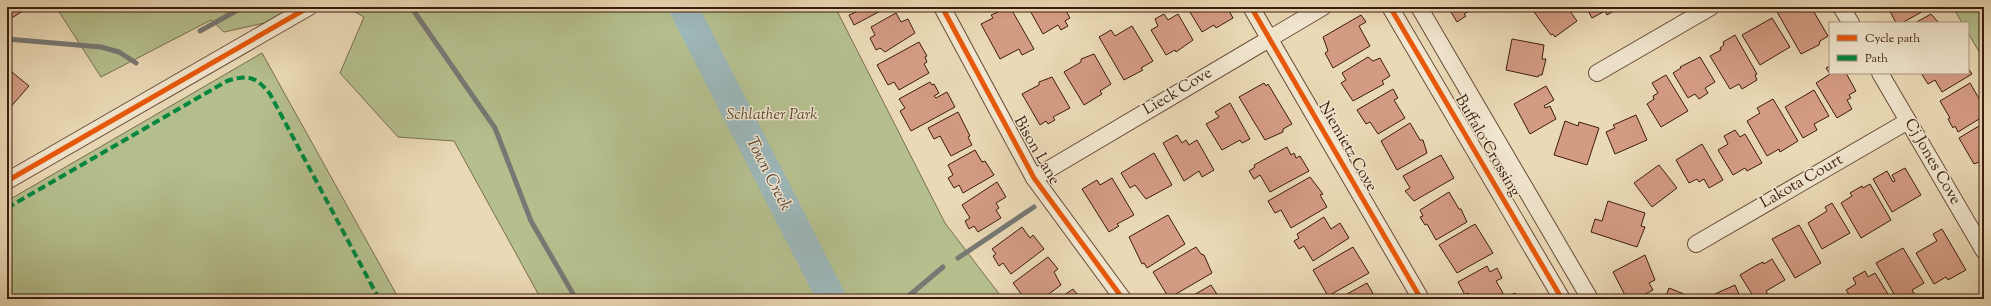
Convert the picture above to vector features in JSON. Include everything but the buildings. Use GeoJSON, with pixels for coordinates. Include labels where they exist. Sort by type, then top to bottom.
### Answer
{"type":"FeatureCollection","features":[{"type":"Feature","properties":{"kind":"street"},"geometry":{"type":"LineString","coordinates":[[7,182],[309,7]]}},
{"type":"Feature","properties":{"kind":"street","name":"Bison Lane"},"geometry":{"type":"LineString","coordinates":[[942,7],[1034,178],[1123,299]]}},
{"type":"Feature","properties":{"kind":"street","name":"Niemietz Cove"},"geometry":{"type":"LineString","coordinates":[[1251,7],[1421,299]]}},
{"type":"Feature","properties":{"kind":"street","name":"Lieck Cove"},"geometry":{"type":"LineString","coordinates":[[1034,178],[1323,7]]}},
{"type":"Feature","properties":{"kind":"street","name":"Buffalo Crossing"},"geometry":{"type":"LineString","coordinates":[[1390,7],[1562,299]]}},
{"type":"Feature","properties":{"kind":"street","name":"Buffalo Crossing"},"geometry":{"type":"LineString","coordinates":[[1419,7],[1590,299]]}},
{"type":"Feature","properties":{"kind":"street"},"geometry":{"type":"LineString","coordinates":[[1597,73],[1711,7]]}},
{"type":"Feature","properties":{"kind":"street"},"geometry":{"type":"LineString","coordinates":[[1841,7],[1850,22]]}},
{"type":"Feature","properties":{"kind":"street","name":"Cj Jones Cove"},"geometry":{"type":"LineString","coordinates":[[1881,74],[1984,251]]}},
{"type":"Feature","properties":{"kind":"street","name":"Lakota Court"},"geometry":{"type":"LineString","coordinates":[[1696,244],[1908,121]]}},
{"type":"Feature","properties":{"kind":"green space"},"geometry":{"type":"Polygon","coordinates":[[[56,7],[336,7],[224,32],[211,20],[101,77],[56,7]]]}},
{"type":"Feature","properties":{"kind":"green space","name":"Schlather Park"},"geometry":{"type":"Polygon","coordinates":[[[346,7],[835,7],[945,223],[1003,299],[541,299],[454,141],[398,137],[340,73],[364,17],[346,7]]]}},
{"type":"Feature","properties":{"kind":"green space"},"geometry":{"type":"Polygon","coordinates":[[[1953,7],[1984,7],[1984,60],[1969,35],[1969,22],[1961,22],[1953,7]]]}},
{"type":"Feature","properties":{"kind":"green space"},"geometry":{"type":"Polygon","coordinates":[[[262,53],[399,299],[7,299],[7,201],[262,53]]]}},
{"type":"Feature","properties":{"kind":"waterway"},"geometry":{"type":"LineString","coordinates":[[200,31],[243,7]]}},
{"type":"Feature","properties":{"kind":"waterway"},"geometry":{"type":"LineString","coordinates":[[411,7],[495,128],[531,221],[576,299]]}},
{"type":"Feature","properties":{"kind":"waterway","name":"Town Creek"},"geometry":{"type":"LineString","coordinates":[[683,7],[832,299]]}},
{"type":"Feature","properties":{"kind":"waterway"},"geometry":{"type":"LineString","coordinates":[[7,39],[101,47],[119,52],[136,63]]}},
{"type":"Feature","properties":{"kind":"waterway"},"geometry":{"type":"LineString","coordinates":[[958,258],[1034,207]]}},
{"type":"Feature","properties":{"kind":"waterway"},"geometry":{"type":"LineString","coordinates":[[905,299],[943,267]]}},
{"type":"Feature","properties":{"kind":"marked path"},"geometry":{"type":"LineString","coordinates":[[7,208],[227,81],[241,78],[252,78],[270,94],[379,299]]}},
{"type":"Feature","properties":{"kind":"cycle path"},"geometry":{"type":"LineString","coordinates":[[7,181],[309,7]]}},
{"type":"Feature","properties":{"kind":"cycle path"},"geometry":{"type":"LineString","coordinates":[[942,7],[1034,178],[1123,299]]}},
{"type":"Feature","properties":{"kind":"cycle path"},"geometry":{"type":"LineString","coordinates":[[1251,7],[1421,299]]}},
{"type":"Feature","properties":{"kind":"cycle path"},"geometry":{"type":"LineString","coordinates":[[1390,7],[1562,299]]}}]}
